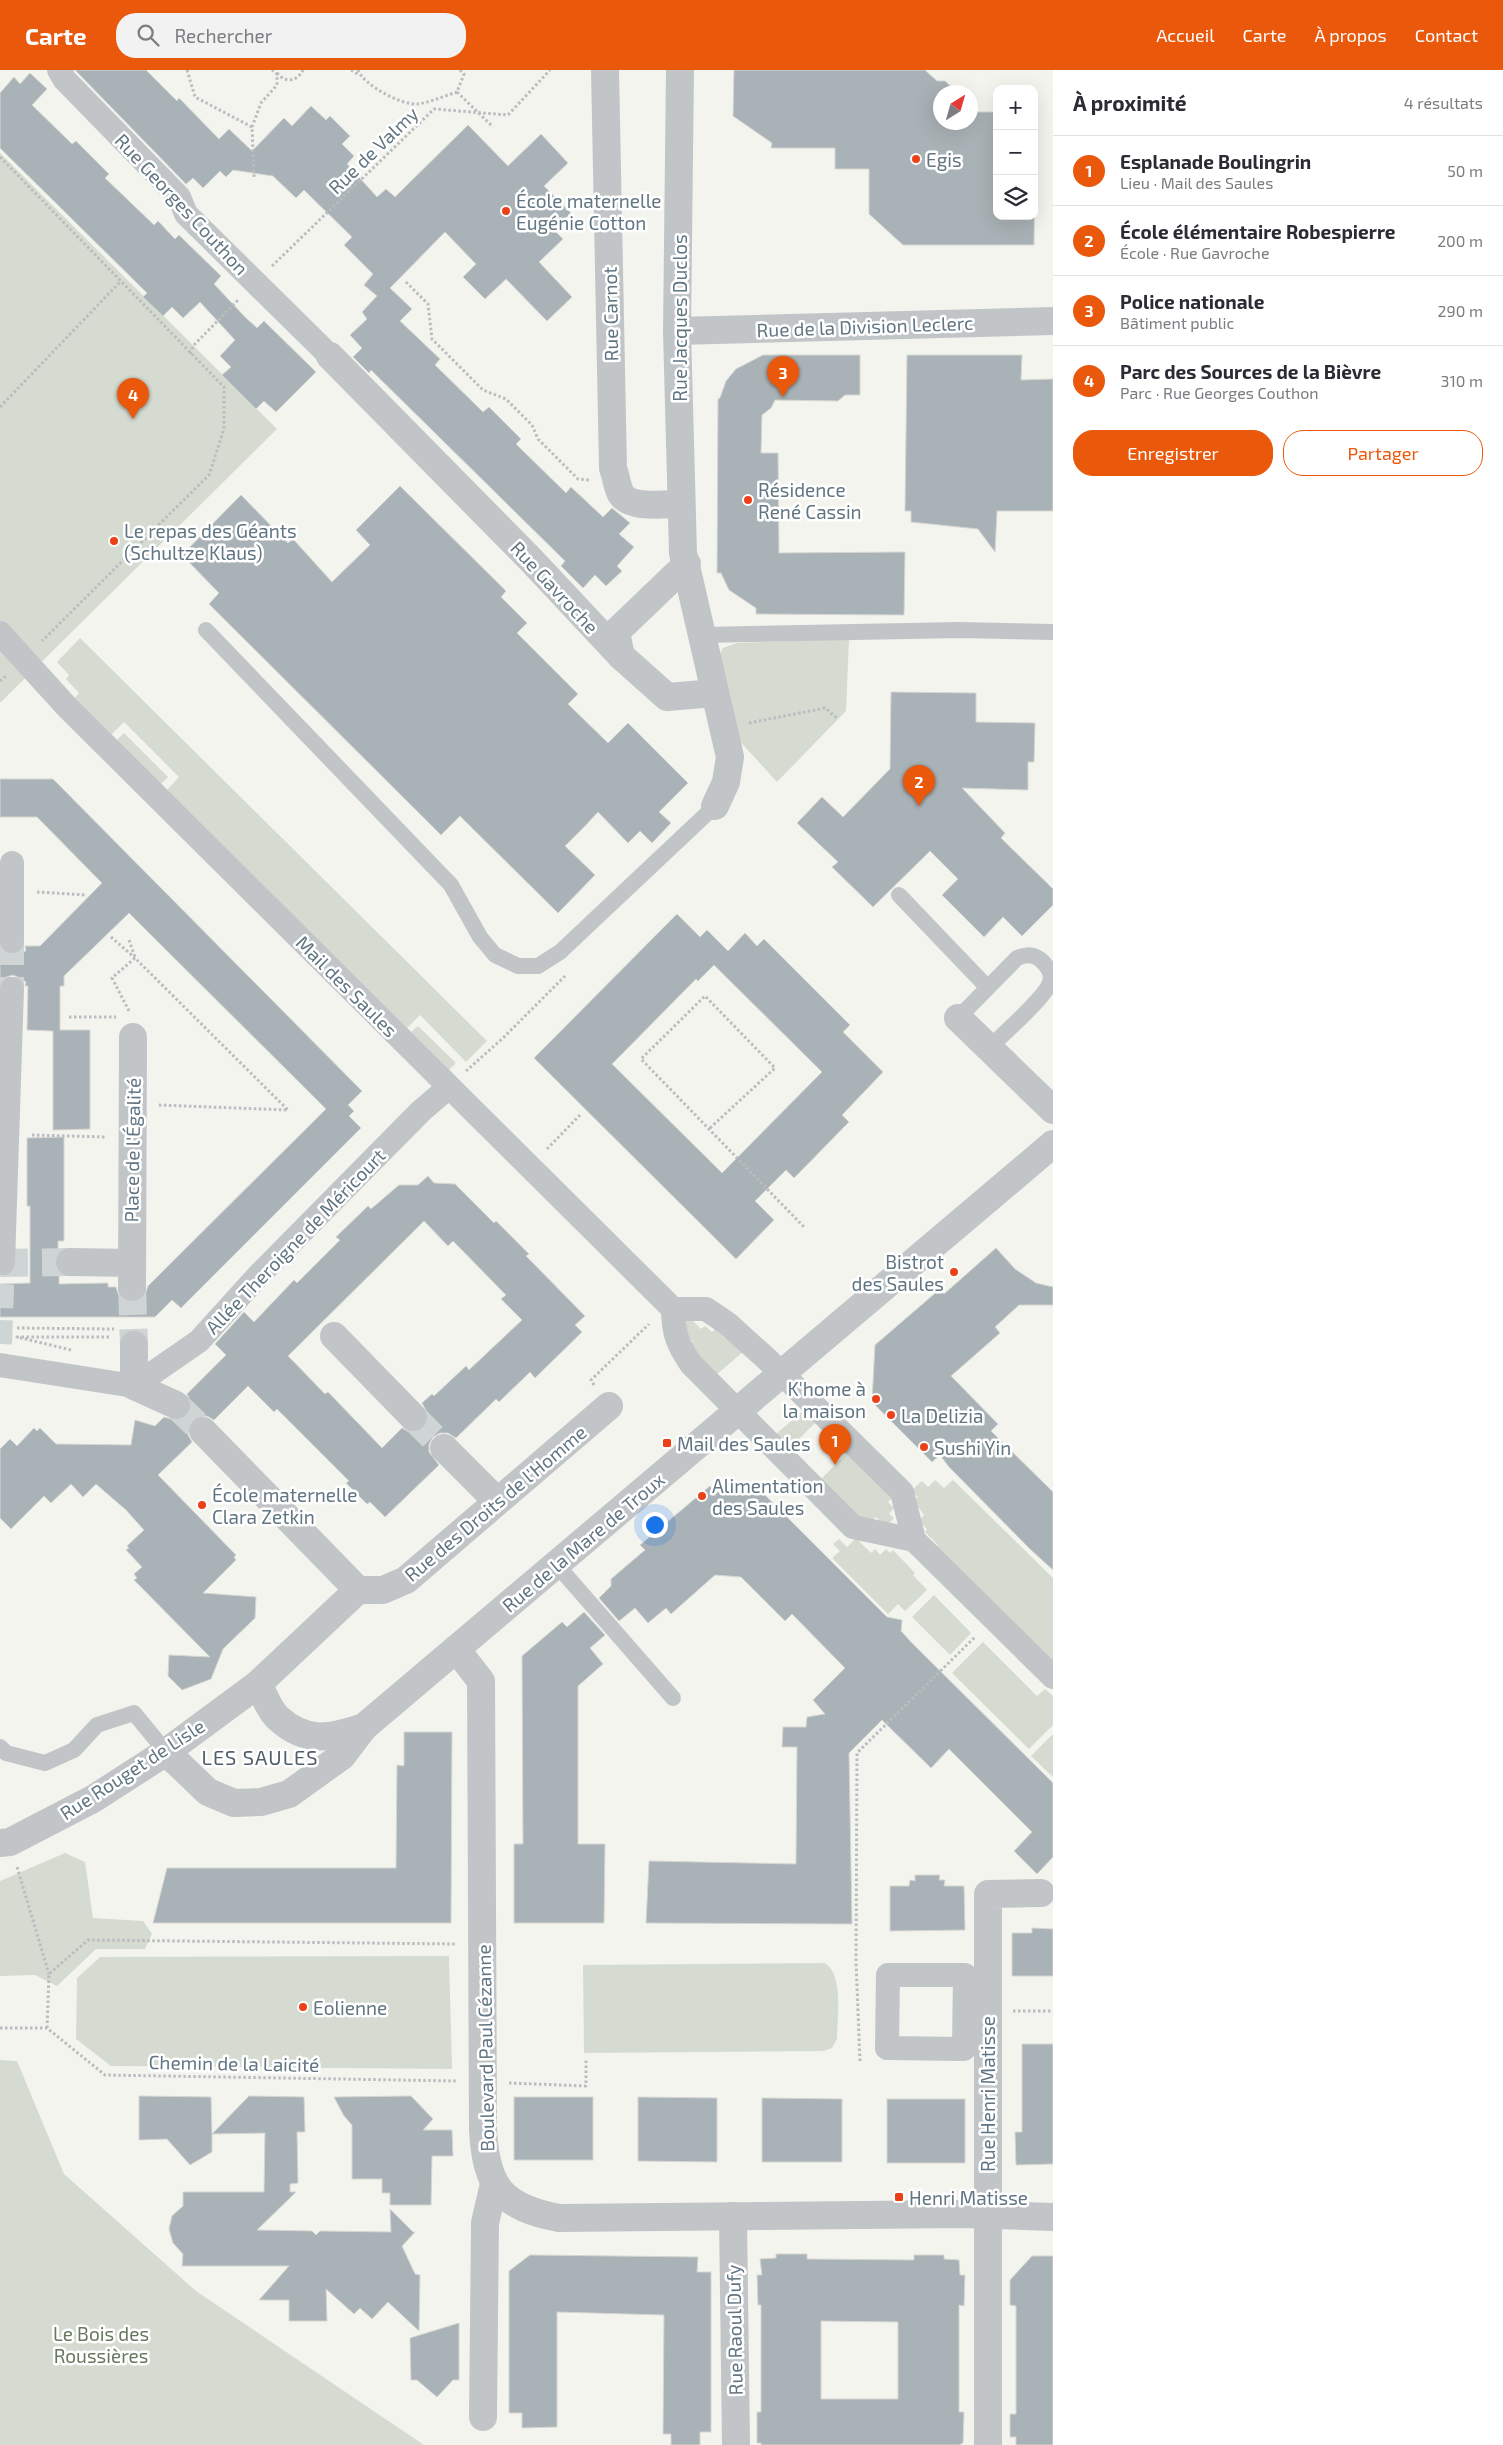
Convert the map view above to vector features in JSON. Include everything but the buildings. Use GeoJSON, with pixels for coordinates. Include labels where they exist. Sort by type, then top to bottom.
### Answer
{"type":"FeatureCollection","features":[{"type":"Feature","properties":{"kind":"street","name":"Rue Georges Couthon"},"geometry":{"type":"LineString","coordinates":[[59,70],[65,80],[179,197],[186,214],[330,356]]}},
{"type":"Feature","properties":{"kind":"street","name":"Rue Carnot"},"geometry":{"type":"LineString","coordinates":[[605,70],[613,468],[621,494],[627,500]]}},
{"type":"Feature","properties":{"kind":"street","name":"Rue Jacques Duclos"},"geometry":{"type":"LineString","coordinates":[[680,70],[678,331],[683,553],[716,693]]}},
{"type":"Feature","properties":{"kind":"street","name":"Rue de la Division Leclerc"},"geometry":{"type":"LineString","coordinates":[[678,331],[1053,321]]}},
{"type":"Feature","properties":{"kind":"street","name":"Rue Gavroche"},"geometry":{"type":"LineString","coordinates":[[330,356],[532,562],[621,656],[667,696],[716,693]]}},
{"type":"Feature","properties":{"kind":"street"},"geometry":{"type":"LineString","coordinates":[[627,500],[650,505],[681,504]]}},
{"type":"Feature","properties":{"kind":"street"},"geometry":{"type":"LineString","coordinates":[[621,656],[616,632],[687,564]]}},
{"type":"Feature","properties":{"kind":"street","name":"Mail des Saules"},"geometry":{"type":"LineString","coordinates":[[0,633],[67,707],[673,1309]]}},
{"type":"Feature","properties":{"kind":"street"},"geometry":{"type":"LineString","coordinates":[[715,806],[726,782],[730,757],[716,693]]}},
{"type":"Feature","properties":{"kind":"street"},"geometry":{"type":"LineString","coordinates":[[12,863],[12,941]]}},
{"type":"Feature","properties":{"kind":"street"},"geometry":{"type":"LineString","coordinates":[[3,1263],[12,990]]}},
{"type":"Feature","properties":{"kind":"street"},"geometry":{"type":"LineString","coordinates":[[958,1018],[1053,1110]]}},
{"type":"Feature","properties":{"kind":"street","name":"Place de l'Égalité"},"geometry":{"type":"LineString","coordinates":[[70,1262],[131,1275],[132,1027]]}},
{"type":"Feature","properties":{"kind":"street","name":"Allée Theroigne de Méricourt"},"geometry":{"type":"LineString","coordinates":[[134,1386],[199,1341],[258,1276],[421,1111],[449,1086]]}},
{"type":"Feature","properties":{"kind":"street","name":"Rue de la Mare de Troux"},"geometry":{"type":"LineString","coordinates":[[166,1752],[208,1792],[234,1803],[261,1802],[289,1794],[342,1756],[364,1727],[1053,1144]]}},
{"type":"Feature","properties":{"kind":"street"},"geometry":{"type":"LineString","coordinates":[[914,1540],[852,1527],[691,1364],[682,1351],[673,1329],[673,1309],[706,1309],[728,1324],[781,1374],[902,1492],[914,1540],[1053,1677]]}},
{"type":"Feature","properties":{"kind":"street"},"geometry":{"type":"LineString","coordinates":[[334,1336],[414,1417]]}},
{"type":"Feature","properties":{"kind":"street"},"geometry":{"type":"LineString","coordinates":[[134,1345],[134,1386]]}},
{"type":"Feature","properties":{"kind":"street"},"geometry":{"type":"LineString","coordinates":[[0,1365],[134,1386],[176,1405]]}},
{"type":"Feature","properties":{"kind":"street","name":"Rue des Droits de l'Homme"},"geometry":{"type":"LineString","coordinates":[[358,1590],[383,1590],[406,1580],[497,1500],[609,1406]]}},
{"type":"Feature","properties":{"kind":"street"},"geometry":{"type":"LineString","coordinates":[[203,1431],[358,1590]]}},
{"type":"Feature","properties":{"kind":"street"},"geometry":{"type":"LineString","coordinates":[[444,1448],[497,1500]]}},
{"type":"Feature","properties":{"kind":"street","name":"Rue Rouget de Lisle"},"geometry":{"type":"LineString","coordinates":[[5,1843],[93,1799],[166,1752],[258,1684],[358,1590]]}},
{"type":"Feature","properties":{"kind":"street","name":"Boulevard Paul Cézanne"},"geometry":{"type":"LineString","coordinates":[[456,1649],[481,1681],[484,2157],[494,2184],[514,2204],[534,2213],[558,2218],[987,2215],[1053,2217]]}},
{"type":"Feature","properties":{"kind":"street","name":"Rue de la Mare de Troux"},"geometry":{"type":"LineString","coordinates":[[258,1684],[276,1717],[303,1735],[335,1737],[364,1727]]}},
{"type":"Feature","properties":{"kind":"street","name":"Rue Henri Matisse"},"geometry":{"type":"LineString","coordinates":[[988,2445],[988,1894],[1040,1893]]}},
{"type":"Feature","properties":{"kind":"street"},"geometry":{"type":"LineString","coordinates":[[888,1975],[965,1975],[964,2049],[887,2048],[888,1975]]}},
{"type":"Feature","properties":{"kind":"street"},"geometry":{"type":"LineString","coordinates":[[483,2417],[485,2223],[494,2184]]}},
{"type":"Feature","properties":{"kind":"street","name":"Rue Raoul Dufy"},"geometry":{"type":"LineString","coordinates":[[733,2216],[736,2445]]}},
{"type":"Feature","properties":{"kind":"lane"},"geometry":{"type":"LineString","coordinates":[[206,630],[452,884],[480,937],[495,955],[518,966],[538,966],[560,952],[715,806]]}},
{"type":"Feature","properties":{"kind":"lane"},"geometry":{"type":"LineString","coordinates":[[703,635],[959,630],[1053,632]]}},
{"type":"Feature","properties":{"kind":"lane"},"geometry":{"type":"LineString","coordinates":[[899,895],[987,986]]}},
{"type":"Feature","properties":{"kind":"lane"},"geometry":{"type":"LineString","coordinates":[[958,1018],[987,986],[1017,958],[1026,955],[1036,956],[1042,961],[1051,976],[1047,989],[989,1048]]}},
{"type":"Feature","properties":{"kind":"lane"},"geometry":{"type":"LineString","coordinates":[[556,1564],[673,1698]]}},
{"type":"Feature","properties":{"kind":"lane"},"geometry":{"type":"LineString","coordinates":[[0,1747],[6,1753],[45,1763],[74,1750],[97,1725],[134,1713],[166,1752]]}},
{"type":"Feature","properties":{"kind":"path"},"geometry":{"type":"LineString","coordinates":[[187,70],[196,97],[252,127]]}},
{"type":"Feature","properties":{"kind":"path"},"geometry":{"type":"LineString","coordinates":[[275,71],[284,79],[292,80],[300,76],[303,70]]}},
{"type":"Feature","properties":{"kind":"path"},"geometry":{"type":"LineString","coordinates":[[351,70],[360,75],[381,93],[416,104],[456,92],[464,74],[460,70]]}},
{"type":"Feature","properties":{"kind":"path"},"geometry":{"type":"LineString","coordinates":[[358,70],[360,75]]}},
{"type":"Feature","properties":{"kind":"path","name":"Rue de Valmy"},"geometry":{"type":"LineString","coordinates":[[190,354],[193,346],[255,283],[434,109],[508,115],[550,70]]}},
{"type":"Feature","properties":{"kind":"path"},"geometry":{"type":"LineString","coordinates":[[254,176],[252,127],[262,103],[277,85],[275,71]]}},
{"type":"Feature","properties":{"kind":"path"},"geometry":{"type":"LineString","coordinates":[[456,92],[493,127]]}},
{"type":"Feature","properties":{"kind":"path"},"geometry":{"type":"LineString","coordinates":[[0,157],[224,388],[224,429],[209,475],[25,659]]}},
{"type":"Feature","properties":{"kind":"path"},"geometry":{"type":"LineString","coordinates":[[0,406],[121,281]]}},
{"type":"Feature","properties":{"kind":"path"},"geometry":{"type":"LineString","coordinates":[[406,282],[428,304],[432,340],[482,390],[506,399],[532,425],[538,439],[578,479],[594,481],[627,500]]}},
{"type":"Feature","properties":{"kind":"path"},"geometry":{"type":"LineString","coordinates":[[743,724],[825,708],[838,720]]}},
{"type":"Feature","properties":{"kind":"path"},"geometry":{"type":"LineString","coordinates":[[12,891],[86,895]]}},
{"type":"Feature","properties":{"kind":"path"},"geometry":{"type":"LineString","coordinates":[[111,937],[135,958],[288,1110],[132,1103]]}},
{"type":"Feature","properties":{"kind":"path"},"geometry":{"type":"LineString","coordinates":[[129,940],[135,958]]}},
{"type":"Feature","properties":{"kind":"path"},"geometry":{"type":"LineString","coordinates":[[132,1027],[112,978],[135,958]]}},
{"type":"Feature","properties":{"kind":"path"},"geometry":{"type":"LineString","coordinates":[[710,1128],[775,1068],[705,996],[641,1059],[804,1227]]}},
{"type":"Feature","properties":{"kind":"path"},"geometry":{"type":"LineString","coordinates":[[69,1017],[132,1027]]}},
{"type":"Feature","properties":{"kind":"path"},"geometry":{"type":"LineString","coordinates":[[530,1167],[582,1114]]}},
{"type":"Feature","properties":{"kind":"path"},"geometry":{"type":"LineString","coordinates":[[8,1134],[132,1138]]}},
{"type":"Feature","properties":{"kind":"path"},"geometry":{"type":"LineString","coordinates":[[609,1406],[591,1380],[653,1320],[673,1309]]}},
{"type":"Feature","properties":{"kind":"path"},"geometry":{"type":"LineString","coordinates":[[17,1328],[116,1328],[113,1337],[18,1337],[70,1348],[96,1380]]}},
{"type":"Feature","properties":{"kind":"path"},"geometry":{"type":"LineString","coordinates":[[860,2061],[856,1962],[857,1753],[993,1619]]}},
{"type":"Feature","properties":{"kind":"path"},"geometry":{"type":"LineString","coordinates":[[0,2028],[47,2028],[49,1974],[5,1843]]}},
{"type":"Feature","properties":{"kind":"path"},"geometry":{"type":"LineString","coordinates":[[49,1974],[88,1940],[456,1943],[483,1958]]}},
{"type":"Feature","properties":{"kind":"path","name":"Chemin de la Laicité"},"geometry":{"type":"LineString","coordinates":[[47,2028],[105,2075],[483,2082],[586,2086],[586,2060]]}},
{"type":"Feature","properties":{"kind":"green space"},"geometry":{"type":"Polygon","coordinates":[[[0,153],[277,429],[0,703],[0,153]]]}},
{"type":"Feature","properties":{"kind":"green space"},"geometry":{"type":"Polygon","coordinates":[[[80,638],[487,1041],[466,1062],[420,1015],[407,1028],[167,790],[179,777],[124,722],[111,735],[74,699],[79,693],[66,679],[69,675],[57,662],[80,638]]]}},
{"type":"Feature","properties":{"kind":"green space"},"geometry":{"type":"Polygon","coordinates":[[[849,639],[846,711],[777,782],[735,736],[718,657],[723,648],[737,643],[849,639]]]}},
{"type":"Feature","properties":{"kind":"green space"},"geometry":{"type":"Polygon","coordinates":[[[124,733],[168,777],[160,785],[116,741],[124,733]]]}},
{"type":"Feature","properties":{"kind":"green space"},"geometry":{"type":"Polygon","coordinates":[[[418,1026],[456,1063],[449,1070],[411,1032],[418,1026]]]}},
{"type":"Feature","properties":{"kind":"green space"},"geometry":{"type":"Polygon","coordinates":[[[687,1315],[701,1329],[705,1326],[712,1332],[716,1328],[724,1337],[728,1334],[744,1351],[715,1376],[688,1346],[693,1342],[678,1324],[687,1315]]]}},
{"type":"Feature","properties":{"kind":"green space"},"geometry":{"type":"Polygon","coordinates":[[[805,1409],[817,1421],[789,1449],[775,1435],[805,1409]]]}},
{"type":"Feature","properties":{"kind":"green space"},"geometry":{"type":"Polygon","coordinates":[[[848,1452],[893,1497],[888,1502],[894,1508],[889,1514],[894,1518],[886,1527],[876,1517],[870,1522],[865,1517],[861,1520],[820,1480],[848,1452]]]}},
{"type":"Feature","properties":{"kind":"green space"},"geometry":{"type":"Polygon","coordinates":[[[935,1480],[944,1488],[953,1480],[1053,1578],[1053,1662],[936,1547],[938,1545],[925,1532],[927,1529],[919,1521],[924,1515],[914,1501],[918,1497],[911,1491],[922,1481],[928,1487],[935,1480]]]}},
{"type":"Feature","properties":{"kind":"green space"},"geometry":{"type":"Polygon","coordinates":[[[856,1538],[871,1553],[875,1549],[880,1555],[886,1549],[890,1553],[893,1550],[915,1573],[913,1575],[927,1590],[905,1611],[898,1604],[888,1614],[832,1558],[840,1551],[833,1544],[839,1539],[847,1547],[856,1538]]]}},
{"type":"Feature","properties":{"kind":"green space"},"geometry":{"type":"Polygon","coordinates":[[[934,1595],[971,1633],[950,1655],[912,1617],[934,1595]]]}},
{"type":"Feature","properties":{"kind":"green space"},"geometry":{"type":"Polygon","coordinates":[[[983,1642],[1037,1696],[1045,1689],[1053,1696],[1053,1725],[1029,1749],[952,1673],[983,1642]]]}},
{"type":"Feature","properties":{"kind":"green space"},"geometry":{"type":"Polygon","coordinates":[[[1053,1734],[1053,1777],[1031,1756],[1053,1734]]]}},
{"type":"Feature","properties":{"kind":"green space"},"geometry":{"type":"Polygon","coordinates":[[[65,1853],[85,1862],[93,1918],[143,1921],[152,1934],[145,1949],[96,1949],[57,1986],[35,1975],[0,1976],[0,1881],[65,1853]]]}},
{"type":"Feature","properties":{"kind":"green space"},"geometry":{"type":"Polygon","coordinates":[[[449,1956],[452,2069],[111,2066],[76,2039],[77,1978],[100,1957],[449,1956]]]}},
{"type":"Feature","properties":{"kind":"green space"},"geometry":{"type":"Polygon","coordinates":[[[825,1963],[835,1977],[838,1998],[837,2039],[832,2048],[823,2051],[584,2053],[583,1965],[825,1963]]]}},
{"type":"Feature","properties":{"kind":"green space","name":"Le Bois des Roussières"},"geometry":{"type":"Polygon","coordinates":[[[0,2060],[17,2061],[64,2174],[196,2291],[424,2445],[0,2445],[0,2060]]]}},
{"type":"Feature","properties":{"kind":"tunnel"},"geometry":{"type":"LineString","coordinates":[[12,941],[12,989]]}},
{"type":"Feature","properties":{"kind":"tunnel"},"geometry":{"type":"LineString","coordinates":[[0,1263],[70,1262]]}},
{"type":"Feature","properties":{"kind":"tunnel"},"geometry":{"type":"LineString","coordinates":[[0,1344],[3,1263]]}},
{"type":"Feature","properties":{"kind":"tunnel"},"geometry":{"type":"LineString","coordinates":[[132,1287],[134,1345]]}},
{"type":"Feature","properties":{"kind":"tunnel"},"geometry":{"type":"LineString","coordinates":[[176,1405],[203,1431]]}},
{"type":"Feature","properties":{"kind":"tunnel"},"geometry":{"type":"LineString","coordinates":[[413,1417],[444,1448]]}},
{"type":"Feature","properties":{"kind":"place","name":"Egis"},"geometry":{"type":"Point","coordinates":[916,159]}},
{"type":"Feature","properties":{"kind":"place","name":"École maternelle Eugénie Cotton"},"geometry":{"type":"Point","coordinates":[506,211]}},
{"type":"Feature","properties":{"kind":"place","name":"Police nationale"},"geometry":{"type":"Point","coordinates":[783,397]}},
{"type":"Feature","properties":{"kind":"place","name":"Parc des Sources de la Bièvre"},"geometry":{"type":"Point","coordinates":[133,419]}},
{"type":"Feature","properties":{"kind":"place","name":"Résidence René Cassin"},"geometry":{"type":"Point","coordinates":[748,500]}},
{"type":"Feature","properties":{"kind":"place","name":"Le repas des Géants (Schultze Klaus)"},"geometry":{"type":"Point","coordinates":[114,541]}},
{"type":"Feature","properties":{"kind":"place","name":"École élémentaire Robespierre"},"geometry":{"type":"Point","coordinates":[919,806]}},
{"type":"Feature","properties":{"kind":"place","name":"Bistrot des Saules"},"geometry":{"type":"Point","coordinates":[954,1272]}},
{"type":"Feature","properties":{"kind":"place","name":"K'home à la maison"},"geometry":{"type":"Point","coordinates":[876,1399]}},
{"type":"Feature","properties":{"kind":"place","name":"La Delizia"},"geometry":{"type":"Point","coordinates":[891,1415]}},
{"type":"Feature","properties":{"kind":"place","name":"Mail des Saules"},"geometry":{"type":"Point","coordinates":[667,1443]}},
{"type":"Feature","properties":{"kind":"place","name":"Sushi Yin"},"geometry":{"type":"Point","coordinates":[924,1447]}},
{"type":"Feature","properties":{"kind":"place","name":"Esplanade Boulingrin"},"geometry":{"type":"Point","coordinates":[835,1465]}},
{"type":"Feature","properties":{"kind":"place","name":"Alimentation des Saules"},"geometry":{"type":"Point","coordinates":[702,1496]}},
{"type":"Feature","properties":{"kind":"place","name":"École maternelle Clara Zetkin"},"geometry":{"type":"Point","coordinates":[202,1505]}},
{"type":"Feature","properties":{"kind":"place","name":"Eolienne"},"geometry":{"type":"Point","coordinates":[303,2007]}},
{"type":"Feature","properties":{"kind":"place","name":"Henri Matisse"},"geometry":{"type":"Point","coordinates":[899,2197]}},
{"type":"Feature","properties":{"kind":"district","name":"LES SAULES"},"geometry":{"type":"Point","coordinates":[260,1757]}}]}
